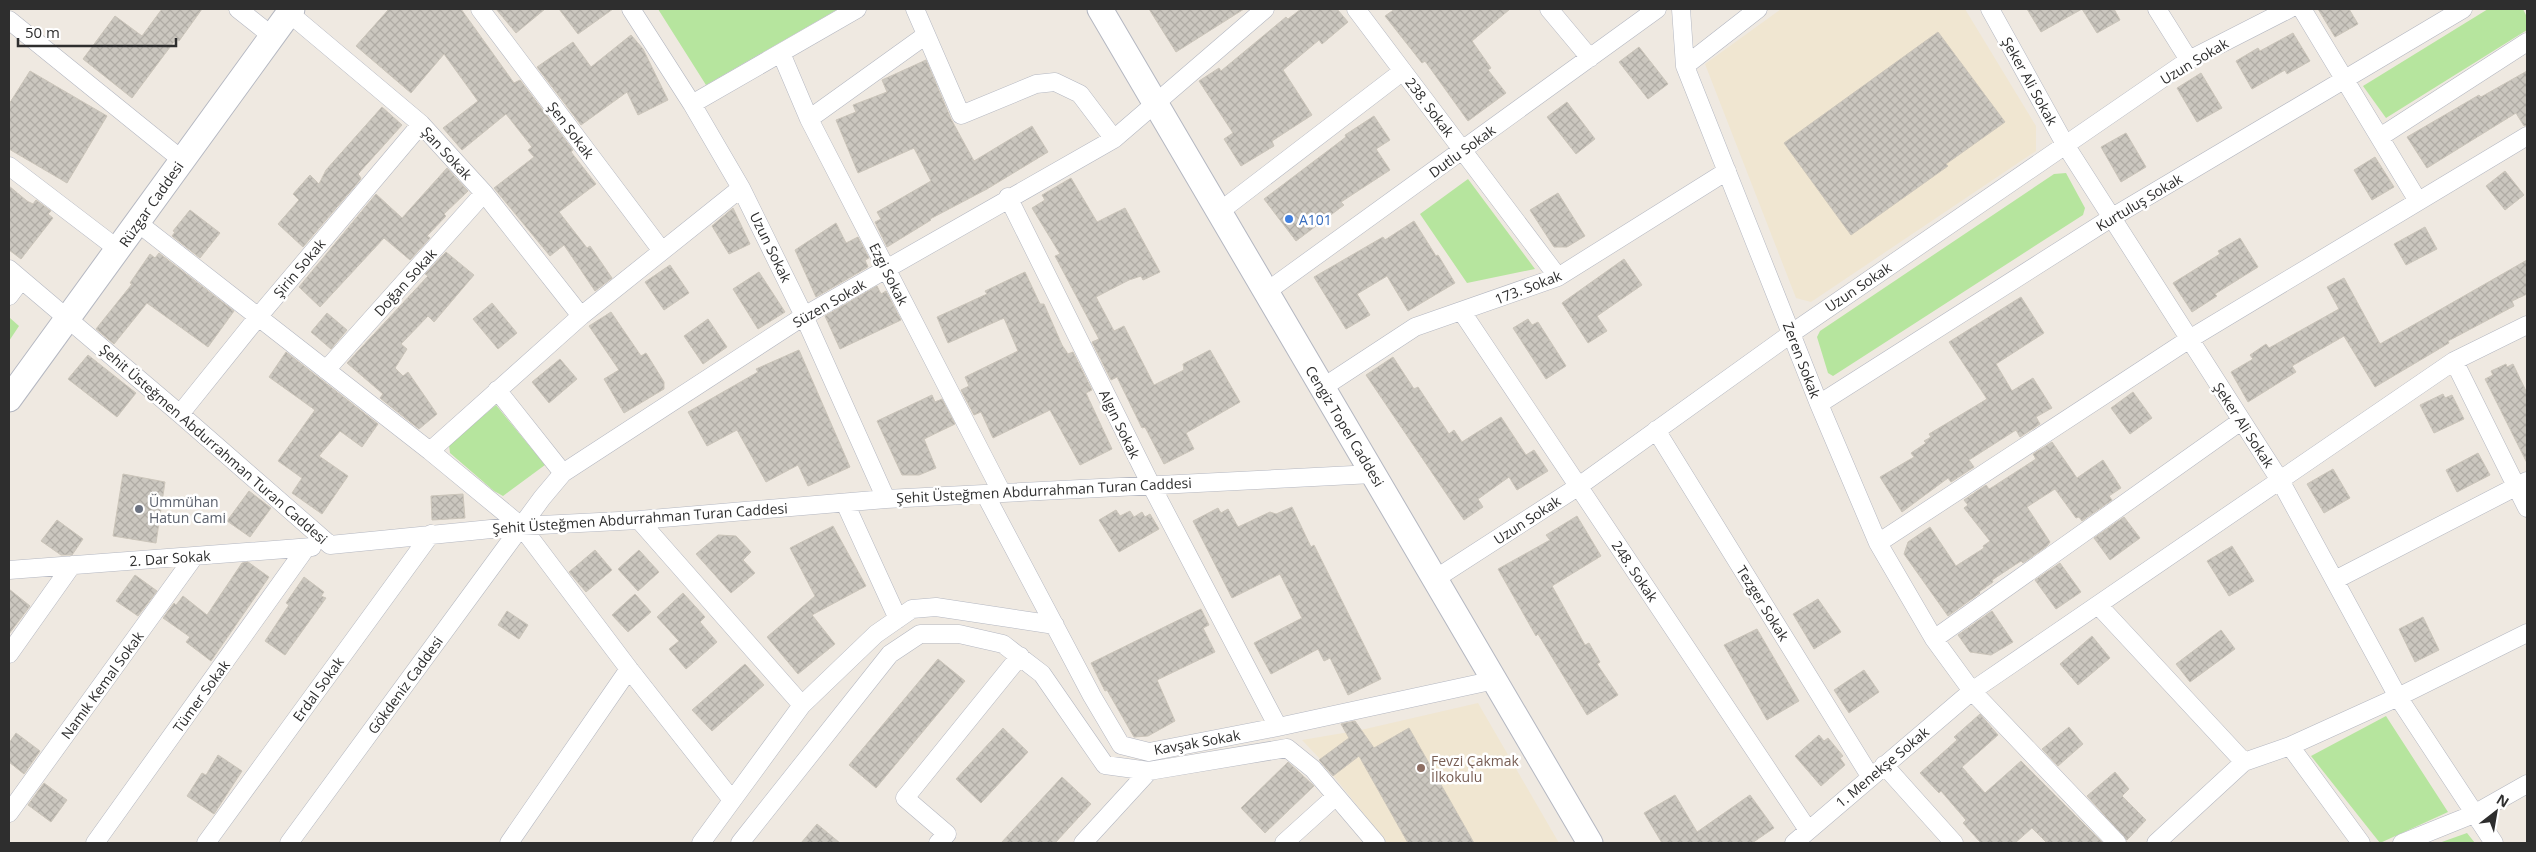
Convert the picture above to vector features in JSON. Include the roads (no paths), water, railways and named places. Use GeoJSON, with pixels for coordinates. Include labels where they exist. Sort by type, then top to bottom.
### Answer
{"type":"FeatureCollection","features":[{"type":"Feature","properties":{"kind":"main road","name":"Cengiz Topel Caddesi"},"geometry":{"type":"LineString","coordinates":[[1100,9],[1590,843]]}},
{"type":"Feature","properties":{"kind":"main road","name":"Rüzgar Caddesi"},"geometry":{"type":"LineString","coordinates":[[9,399],[291,11]]}},
{"type":"Feature","properties":{"kind":"street"},"geometry":{"type":"LineString","coordinates":[[238,9],[272,36]]}},
{"type":"Feature","properties":{"kind":"street","name":"Şen Sokak"},"geometry":{"type":"LineString","coordinates":[[480,9],[662,251]]}},
{"type":"Feature","properties":{"kind":"street","name":"Uzun Sokak"},"geometry":{"type":"LineString","coordinates":[[630,9],[692,104],[741,188],[804,316],[886,499]]}},
{"type":"Feature","properties":{"kind":"street"},"geometry":{"type":"LineString","coordinates":[[692,104],[857,9]]}},
{"type":"Feature","properties":{"kind":"street"},"geometry":{"type":"LineString","coordinates":[[915,9],[961,115],[1036,84],[1055,82],[1080,94],[1114,139]]}},
{"type":"Feature","properties":{"kind":"street","name":"Süzen Sokak"},"geometry":{"type":"LineString","coordinates":[[522,526],[563,473],[804,316],[1114,139],[1265,9]]}},
{"type":"Feature","properties":{"kind":"street","name":"238. Sokak"},"geometry":{"type":"LineString","coordinates":[[1356,9],[1558,278]]}},
{"type":"Feature","properties":{"kind":"street"},"geometry":{"type":"LineString","coordinates":[[1549,9],[1590,58]]}},
{"type":"Feature","properties":{"kind":"street","name":"Dutlu Sokak"},"geometry":{"type":"LineString","coordinates":[[1266,292],[1657,9]]}},
{"type":"Feature","properties":{"kind":"street","name":"Zeren Sokak"},"geometry":{"type":"LineString","coordinates":[[1680,9],[1685,66],[1819,404],[1878,543],[1934,639],[1972,691],[2117,843]]}},
{"type":"Feature","properties":{"kind":"street"},"geometry":{"type":"LineString","coordinates":[[1685,66],[1758,9]]}},
{"type":"Feature","properties":{"kind":"street","name":"Şeker Ali Sokak"},"geometry":{"type":"LineString","coordinates":[[1990,9],[2066,146],[2188,340],[2281,482],[2398,697],[2494,843]]}},
{"type":"Feature","properties":{"kind":"street"},"geometry":{"type":"LineString","coordinates":[[2157,9],[2189,60]]}},
{"type":"Feature","properties":{"kind":"street","name":"Uzun Sokak"},"geometry":{"type":"LineString","coordinates":[[1436,579],[1579,486],[1792,332],[2189,60],[2289,9]]}},
{"type":"Feature","properties":{"kind":"street"},"geometry":{"type":"LineString","coordinates":[[2302,9],[2418,201]]}},
{"type":"Feature","properties":{"kind":"street","name":"Kurtuluş Sokak"},"geometry":{"type":"LineString","coordinates":[[1819,404],[2111,218],[2463,9]]}},
{"type":"Feature","properties":{"kind":"street","name":"Şan Sokak"},"geometry":{"type":"LineString","coordinates":[[291,11],[421,124],[484,193],[581,316]]}},
{"type":"Feature","properties":{"kind":"street"},"geometry":{"type":"LineString","coordinates":[[9,20],[182,160]]}},
{"type":"Feature","properties":{"kind":"street"},"geometry":{"type":"LineString","coordinates":[[809,118],[926,35]]}},
{"type":"Feature","properties":{"kind":"street"},"geometry":{"type":"LineString","coordinates":[[2380,137],[2527,42]]}},
{"type":"Feature","properties":{"kind":"street","name":"Ezgi Sokak"},"geometry":{"type":"LineString","coordinates":[[781,53],[809,118],[887,270],[993,493]]}},
{"type":"Feature","properties":{"kind":"street"},"geometry":{"type":"LineString","coordinates":[[1219,212],[1403,71]]}},
{"type":"Feature","properties":{"kind":"street","name":"Şirin Sokak"},"geometry":{"type":"LineString","coordinates":[[180,414],[258,316],[421,124]]}},
{"type":"Feature","properties":{"kind":"street"},"geometry":{"type":"LineString","coordinates":[[1878,543],[2188,340],[2527,136]]}},
{"type":"Feature","properties":{"kind":"street"},"geometry":{"type":"LineString","coordinates":[[9,166],[119,250]]}},
{"type":"Feature","properties":{"kind":"street","name":"173. Sokak"},"geometry":{"type":"LineString","coordinates":[[1322,388],[1415,327],[1558,278],[1727,170]]}},
{"type":"Feature","properties":{"kind":"street"},"geometry":{"type":"LineString","coordinates":[[430,451],[581,316],[741,188]]}},
{"type":"Feature","properties":{"kind":"street","name":"Doğan Sokak"},"geometry":{"type":"LineString","coordinates":[[326,370],[484,193]]}},
{"type":"Feature","properties":{"kind":"street","name":"Algın Sokak"},"geometry":{"type":"LineString","coordinates":[[1008,198],[1151,485],[1278,727]]}},
{"type":"Feature","properties":{"kind":"street"},"geometry":{"type":"LineString","coordinates":[[138,223],[430,451],[522,526],[629,669],[732,800]]}},
{"type":"Feature","properties":{"kind":"street"},"geometry":{"type":"LineString","coordinates":[[9,296],[15,275]]}},
{"type":"Feature","properties":{"kind":"street","name":"Şehit Üsteğmen Abdurrahman Turan Caddesi"},"geometry":{"type":"LineString","coordinates":[[15,275],[180,414],[330,545],[522,526],[639,520],[886,499],[1373,474]]}},
{"type":"Feature","properties":{"kind":"street","name":"248. Sokak"},"geometry":{"type":"LineString","coordinates":[[1462,312],[1808,830]]}},
{"type":"Feature","properties":{"kind":"street","name":"1. Menekşe Sokak"},"geometry":{"type":"LineString","coordinates":[[1794,843],[1870,776],[1972,691],[2281,482],[2454,361],[2527,325]]}},
{"type":"Feature","properties":{"kind":"street"},"geometry":{"type":"LineString","coordinates":[[2454,361],[2522,483],[2527,508]]}},
{"type":"Feature","properties":{"kind":"street"},"geometry":{"type":"LineString","coordinates":[[497,390],[563,473]]}},
{"type":"Feature","properties":{"kind":"street"},"geometry":{"type":"LineString","coordinates":[[1934,639],[2241,421]]}},
{"type":"Feature","properties":{"kind":"street","name":"Tezger Sokak"},"geometry":{"type":"LineString","coordinates":[[1656,430],[1870,776]]}},
{"type":"Feature","properties":{"kind":"street"},"geometry":{"type":"LineString","coordinates":[[2336,580],[2522,483]]}},
{"type":"Feature","properties":{"kind":"street","name":"Kavşak Sokak"},"geometry":{"type":"LineString","coordinates":[[993,493],[1054,625],[1121,745],[1149,752],[1278,727],[1495,680]]}},
{"type":"Feature","properties":{"kind":"street"},"geometry":{"type":"LineString","coordinates":[[845,503],[898,618]]}},
{"type":"Feature","properties":{"kind":"street"},"geometry":{"type":"LineString","coordinates":[[639,520],[802,705]]}},
{"type":"Feature","properties":{"kind":"street","name":"Gökdeniz Caddesi"},"geometry":{"type":"LineString","coordinates":[[289,843],[522,526]]}},
{"type":"Feature","properties":{"kind":"street","name":"Erdal Sokak"},"geometry":{"type":"LineString","coordinates":[[206,843],[431,534]]}},
{"type":"Feature","properties":{"kind":"street","name":"2. Dar Sokak"},"geometry":{"type":"LineString","coordinates":[[9,570],[330,545]]}},
{"type":"Feature","properties":{"kind":"street","name":"Tümer Sokak"},"geometry":{"type":"LineString","coordinates":[[95,843],[306,548]]}},
{"type":"Feature","properties":{"kind":"street","name":"Namık Kemal Sokak"},"geometry":{"type":"LineString","coordinates":[[9,813],[194,557]]}},
{"type":"Feature","properties":{"kind":"street"},"geometry":{"type":"LineString","coordinates":[[9,654],[72,565]]}},
{"type":"Feature","properties":{"kind":"street"},"geometry":{"type":"LineString","coordinates":[[2099,606],[2244,762]]}},
{"type":"Feature","properties":{"kind":"street"},"geometry":{"type":"LineString","coordinates":[[701,843],[802,705],[876,634],[912,609],[936,607],[1054,625]]}},
{"type":"Feature","properties":{"kind":"street"},"geometry":{"type":"LineString","coordinates":[[2156,843],[2244,762],[2290,746],[2398,697],[2527,633]]}},
{"type":"Feature","properties":{"kind":"street"},"geometry":{"type":"LineString","coordinates":[[740,843],[890,654],[920,634],[959,634],[1003,644],[1020,656],[1042,674],[1105,765],[1149,771],[1287,748],[1313,769],[1376,843]]}},
{"type":"Feature","properties":{"kind":"street"},"geometry":{"type":"LineString","coordinates":[[938,843],[947,834],[905,798],[1020,656]]}},
{"type":"Feature","properties":{"kind":"street"},"geometry":{"type":"LineString","coordinates":[[508,843],[629,669]]}},
{"type":"Feature","properties":{"kind":"street"},"geometry":{"type":"LineString","coordinates":[[2290,746],[2362,843]]}},
{"type":"Feature","properties":{"kind":"street"},"geometry":{"type":"LineString","coordinates":[[1884,765],[1954,843]]}},
{"type":"Feature","properties":{"kind":"street"},"geometry":{"type":"LineString","coordinates":[[1083,843],[1149,771]]}},
{"type":"Feature","properties":{"kind":"street"},"geometry":{"type":"LineString","coordinates":[[2402,843],[2474,814],[2527,784]]}},
{"type":"Feature","properties":{"kind":"street"},"geometry":{"type":"LineString","coordinates":[[1284,843],[1336,796]]}},
{"type":"Feature","properties":{"kind":"place","name":"A101"},"geometry":{"type":"Point","coordinates":[1289,219]}},
{"type":"Feature","properties":{"kind":"place","name":"Ümmühan Hatun Cami"},"geometry":{"type":"Point","coordinates":[139,509]}},
{"type":"Feature","properties":{"kind":"place","name":"Fevzi Çakmak İlkokulu"},"geometry":{"type":"Point","coordinates":[1421,768]}}]}
